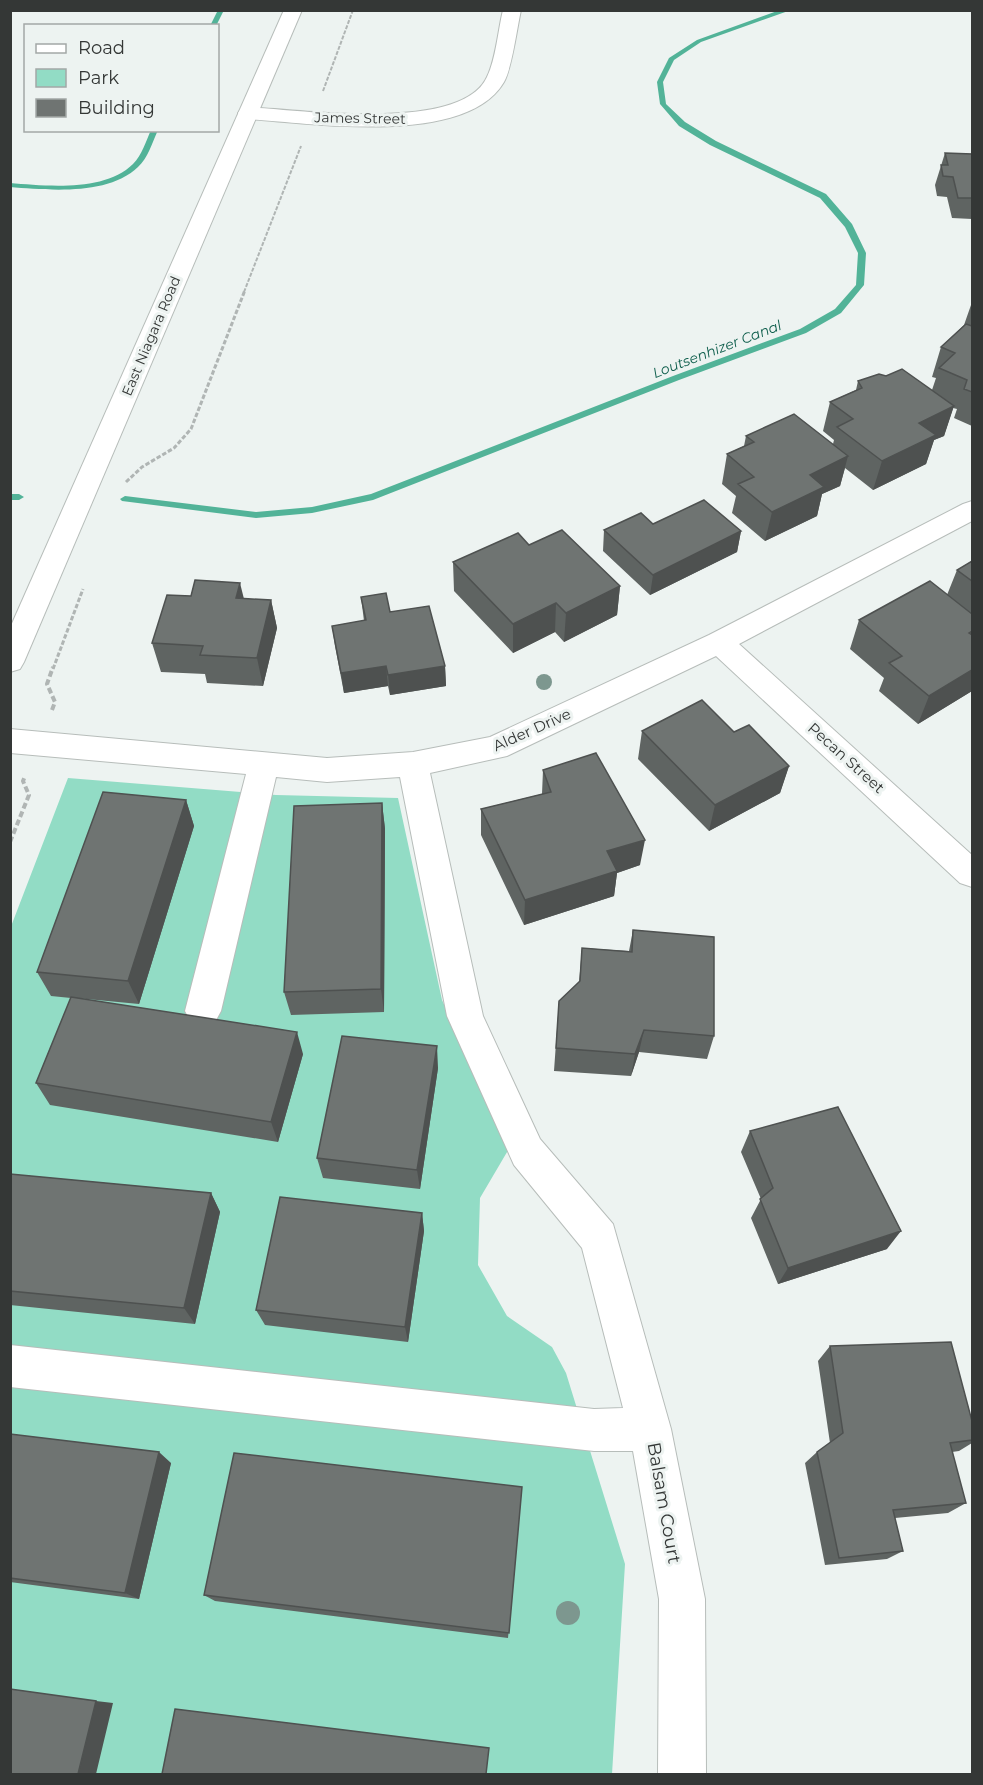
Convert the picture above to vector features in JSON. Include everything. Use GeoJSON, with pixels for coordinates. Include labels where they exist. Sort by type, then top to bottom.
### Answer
{"type":"FeatureCollection","features":[{"type":"Feature","properties":{"kind":"street","name":"East Niagara Road"},"geometry":{"type":"LineString","coordinates":[[13,651],[293,10]]}},
{"type":"Feature","properties":{"kind":"street","name":"James Street"},"geometry":{"type":"LineString","coordinates":[[248,113],[385,121],[437,116],[474,102],[496,80],[512,10]]}},
{"type":"Feature","properties":{"kind":"street","name":"Alder Drive"},"geometry":{"type":"LineString","coordinates":[[24,742],[327,770],[412,764],[496,748],[719,642],[972,510]]}},
{"type":"Feature","properties":{"kind":"street","name":"Pecan Street"},"geometry":{"type":"LineString","coordinates":[[719,642],[972,874]]}},
{"type":"Feature","properties":{"kind":"street"},"geometry":{"type":"LineString","coordinates":[[203,1011],[264,764]]}},
{"type":"Feature","properties":{"kind":"street","name":"Balsam Court"},"geometry":{"type":"LineString","coordinates":[[412,764],[465,1016],[527,1152],[598,1238],[650,1429],[682,1599],[682,1774]]}},
{"type":"Feature","properties":{"kind":"street"},"geometry":{"type":"LineString","coordinates":[[10,1366],[594,1430],[650,1429]]}},
{"type":"Feature","properties":{"kind":"path"},"geometry":{"type":"LineString","coordinates":[[122,487],[142,466],[174,448],[191,429],[353,10]]}},
{"type":"Feature","properties":{"kind":"path"},"geometry":{"type":"LineString","coordinates":[[10,842],[29,795],[23,781],[24,742],[55,702],[47,684],[84,586]]}},
{"type":"Feature","properties":{"kind":"green space"},"geometry":{"type":"Polygon","coordinates":[[[68,778],[276,795],[398,798],[442,1000],[510,1147],[480,1198],[478,1265],[507,1316],[552,1347],[566,1373],[625,1564],[612,1774],[11,1774],[10,929],[68,778]]]}},
{"type":"Feature","properties":{"kind":"building"},"geometry":{"type":"Polygon","coordinates":[[[945,153],[972,154],[972,198],[958,198],[953,177],[943,176],[941,165],[948,165],[945,153]]]}},
{"type":"Feature","properties":{"kind":"building"},"geometry":{"type":"Polygon","coordinates":[[[966,324],[972,326],[972,392],[964,389],[967,380],[939,368],[955,353],[941,347],[966,324]]]}},
{"type":"Feature","properties":{"kind":"building"},"geometry":{"type":"Polygon","coordinates":[[[902,369],[954,406],[919,423],[936,435],[882,461],[837,427],[853,419],[830,402],[862,388],[858,381],[879,374],[886,376],[902,369]]]}},
{"type":"Feature","properties":{"kind":"building"},"geometry":{"type":"Polygon","coordinates":[[[794,414],[848,456],[810,475],[824,487],[772,512],[738,484],[754,477],[727,454],[754,442],[746,436],[794,414]]]}},
{"type":"Feature","properties":{"kind":"building"},"geometry":{"type":"Polygon","coordinates":[[[704,500],[741,531],[653,575],[604,530],[641,513],[653,524],[704,500]]]}},
{"type":"Feature","properties":{"kind":"building"},"geometry":{"type":"Polygon","coordinates":[[[562,530],[620,586],[566,613],[556,603],[513,624],[453,562],[518,533],[529,545],[562,530]]]}},
{"type":"Feature","properties":{"kind":"building"},"geometry":{"type":"Polygon","coordinates":[[[972,561],[972,581],[957,570],[972,561]]]}},
{"type":"Feature","properties":{"kind":"building"},"geometry":{"type":"Polygon","coordinates":[[[195,580],[240,583],[236,598],[271,600],[257,658],[200,655],[203,646],[152,643],[167,595],[191,596],[195,580]]]}},
{"type":"Feature","properties":{"kind":"building"},"geometry":{"type":"Polygon","coordinates":[[[930,581],[972,614],[972,631],[969,633],[972,635],[972,670],[929,696],[889,663],[902,656],[859,620],[930,581]]]}},
{"type":"Feature","properties":{"kind":"building"},"geometry":{"type":"Polygon","coordinates":[[[386,593],[390,612],[429,606],[445,666],[388,675],[386,666],[341,673],[332,626],[366,620],[361,597],[386,593]]]}},
{"type":"Feature","properties":{"kind":"building"},"geometry":{"type":"Polygon","coordinates":[[[702,700],[734,732],[749,725],[789,766],[715,805],[642,731],[702,700]]]}},
{"type":"Feature","properties":{"kind":"building"},"geometry":{"type":"Polygon","coordinates":[[[596,753],[645,840],[607,851],[617,871],[525,900],[481,809],[551,792],[543,770],[596,753]]]}},
{"type":"Feature","properties":{"kind":"building"},"geometry":{"type":"Polygon","coordinates":[[[103,792],[186,800],[128,981],[37,972],[103,792]]]}},
{"type":"Feature","properties":{"kind":"building"},"geometry":{"type":"Polygon","coordinates":[[[382,803],[381,989],[284,992],[294,806],[382,803]]]}},
{"type":"Feature","properties":{"kind":"building"},"geometry":{"type":"Polygon","coordinates":[[[633,930],[714,937],[714,1036],[644,1030],[635,1054],[556,1048],[559,1001],[580,981],[582,948],[632,952],[633,930]]]}},
{"type":"Feature","properties":{"kind":"building"},"geometry":{"type":"Polygon","coordinates":[[[71,997],[297,1032],[271,1122],[36,1083],[71,997]]]}},
{"type":"Feature","properties":{"kind":"building"},"geometry":{"type":"Polygon","coordinates":[[[342,1036],[437,1046],[417,1170],[317,1158],[342,1036]]]}},
{"type":"Feature","properties":{"kind":"building"},"geometry":{"type":"Polygon","coordinates":[[[838,1107],[901,1231],[788,1268],[760,1199],[773,1188],[750,1131],[838,1107]]]}},
{"type":"Feature","properties":{"kind":"building"},"geometry":{"type":"Polygon","coordinates":[[[10,1174],[211,1193],[184,1308],[10,1291],[10,1174]]]}},
{"type":"Feature","properties":{"kind":"building"},"geometry":{"type":"Polygon","coordinates":[[[280,1197],[422,1213],[405,1327],[256,1310],[280,1197]]]}},
{"type":"Feature","properties":{"kind":"building"},"geometry":{"type":"Polygon","coordinates":[[[951,1342],[972,1421],[972,1440],[950,1443],[966,1503],[893,1510],[903,1551],[839,1558],[817,1452],[843,1433],[830,1346],[951,1342]]]}},
{"type":"Feature","properties":{"kind":"building"},"geometry":{"type":"Polygon","coordinates":[[[10,1434],[159,1452],[125,1593],[10,1578],[10,1434]]]}},
{"type":"Feature","properties":{"kind":"building"},"geometry":{"type":"Polygon","coordinates":[[[234,1453],[522,1487],[509,1633],[204,1595],[234,1453]]]}},
{"type":"Feature","properties":{"kind":"building"},"geometry":{"type":"Polygon","coordinates":[[[10,1689],[96,1701],[78,1774],[10,1774],[10,1689]]]}},
{"type":"Feature","properties":{"kind":"building"},"geometry":{"type":"Polygon","coordinates":[[[175,1709],[489,1748],[486,1774],[162,1774],[175,1709]]]}},
{"type":"Feature","properties":{"kind":"waterway"},"geometry":{"type":"LineString","coordinates":[[214,24],[221,10]]}},
{"type":"Feature","properties":{"kind":"waterway","name":"Loutsenhizer Canal"},"geometry":{"type":"LineString","coordinates":[[125,499],[256,515],[312,510],[373,497],[676,378],[803,331],[838,311],[860,285],[862,253],[849,226],[823,196],[713,143],[682,124],[663,104],[660,82],[671,59],[699,41],[788,10]]}},
{"type":"Feature","properties":{"kind":"waterway"},"geometry":{"type":"LineString","coordinates":[[10,185],[75,187],[107,181],[137,164],[154,132]]}},
{"type":"Feature","properties":{"kind":"waterway","name":"Loutsenhizer Canal"},"geometry":{"type":"LineString","coordinates":[[10,497],[19,497]]}}]}
